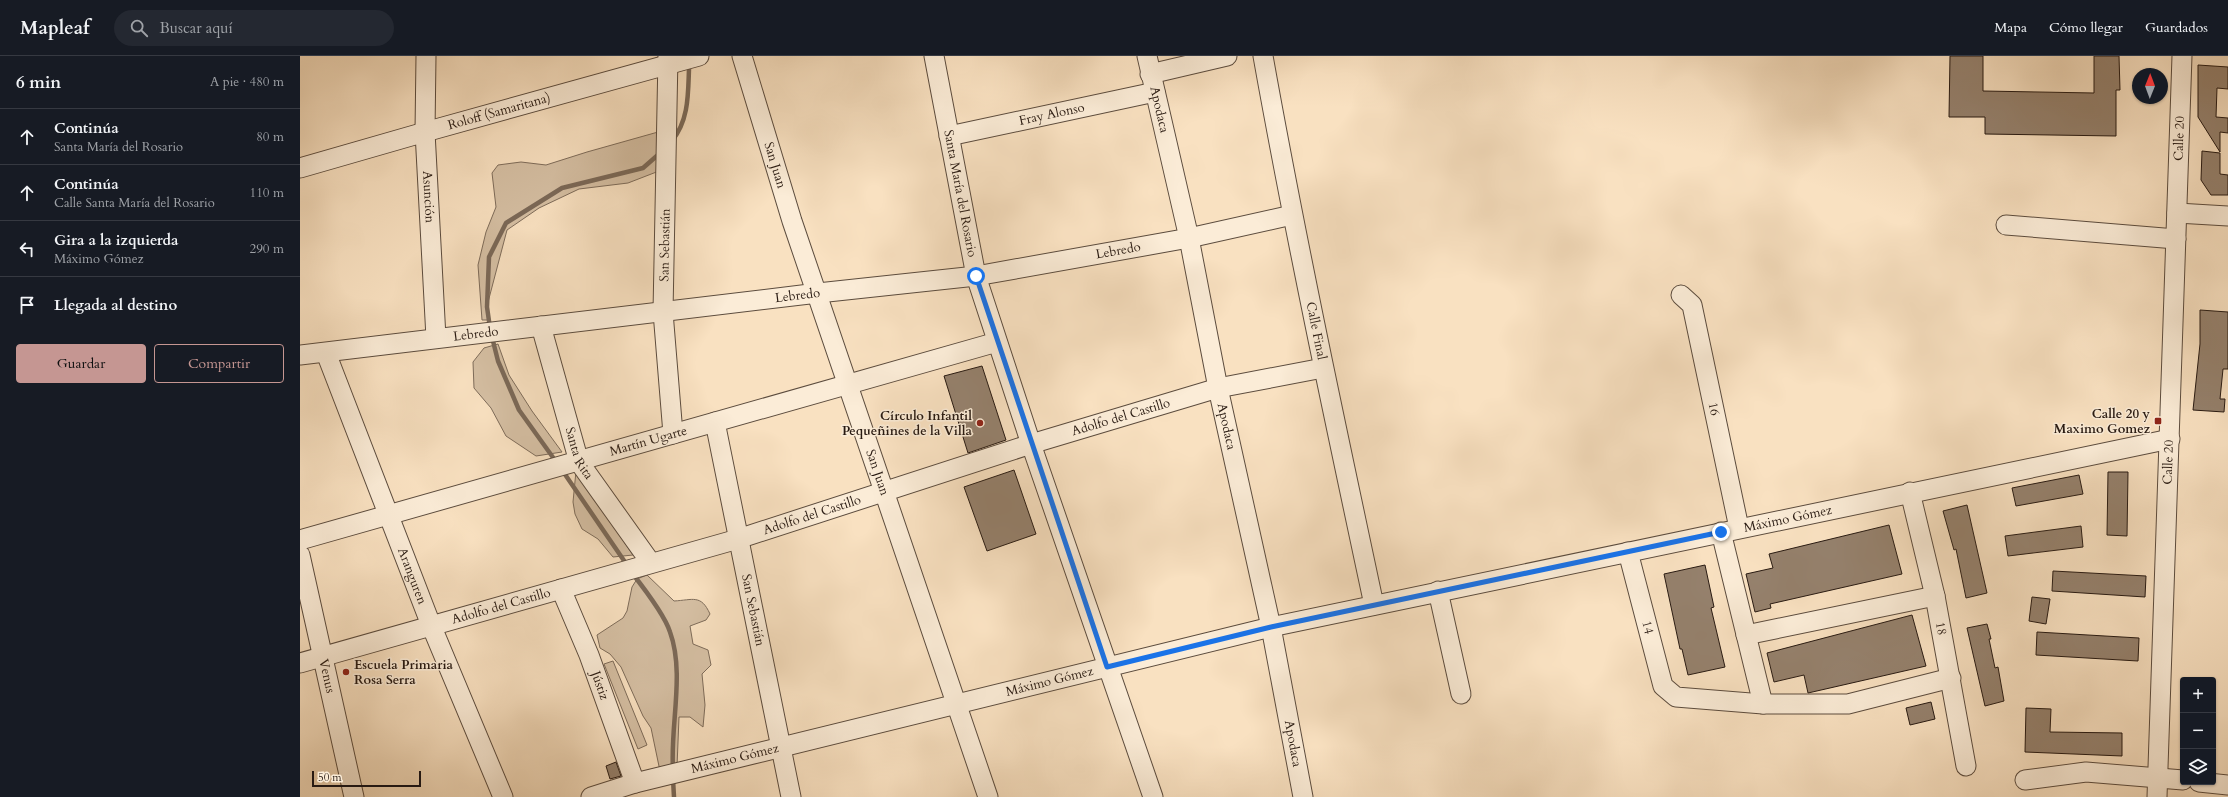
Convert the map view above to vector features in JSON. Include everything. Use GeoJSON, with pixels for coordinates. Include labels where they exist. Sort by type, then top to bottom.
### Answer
{"type":"FeatureCollection","features":[{"type":"Feature","properties":{"kind":"street","name":"Asunción"},"geometry":{"type":"LineString","coordinates":[[426,56],[425,132],[436,338]]}},
{"type":"Feature","properties":{"kind":"street","name":"Roloff (Samaritana)"},"geometry":{"type":"LineString","coordinates":[[300,168],[668,60],[699,56]]}},
{"type":"Feature","properties":{"kind":"street","name":"San Juan"},"geometry":{"type":"LineString","coordinates":[[742,56],[792,222],[818,293],[988,797]]}},
{"type":"Feature","properties":{"kind":"street","name":"Santa María del Rosario"},"geometry":{"type":"LineString","coordinates":[[934,56],[976,276],[1031,444],[1152,797]]}},
{"type":"Feature","properties":{"kind":"street","name":"Fray Alonso"},"geometry":{"type":"LineString","coordinates":[[949,136],[1151,74],[1227,56]]}},
{"type":"Feature","properties":{"kind":"street","name":"Calle Final"},"geometry":{"type":"LineString","coordinates":[[1263,56],[1292,215],[1374,605]]}},
{"type":"Feature","properties":{"kind":"street","name":"Calle 20"},"geometry":{"type":"LineString","coordinates":[[2157,797],[2182,56]]}},
{"type":"Feature","properties":{"kind":"street","name":"San Sebastián"},"geometry":{"type":"LineString","coordinates":[[668,60],[663,312],[672,434]]}},
{"type":"Feature","properties":{"kind":"street","name":"Apodaca"},"geometry":{"type":"LineString","coordinates":[[1151,74],[1189,238],[1218,388],[1271,627],[1303,797]]}},
{"type":"Feature","properties":{"kind":"street"},"geometry":{"type":"LineString","coordinates":[[2177,213],[2228,216]]}},
{"type":"Feature","properties":{"kind":"street","name":"Lebredo"},"geometry":{"type":"LineString","coordinates":[[300,355],[818,293],[976,276],[1189,238],[1292,215]]}},
{"type":"Feature","properties":{"kind":"street"},"geometry":{"type":"LineString","coordinates":[[2006,225],[2176,239]]}},
{"type":"Feature","properties":{"kind":"street","name":"16"},"geometry":{"type":"LineString","coordinates":[[1681,295],[1692,305],[1739,528]]}},
{"type":"Feature","properties":{"kind":"street","name":"Santa Rita"},"geometry":{"type":"LineString","coordinates":[[541,326],[568,466],[647,564]]}},
{"type":"Feature","properties":{"kind":"street","name":"Martín Ugarte"},"geometry":{"type":"LineString","coordinates":[[300,540],[388,514],[568,466],[672,434],[997,342]]}},
{"type":"Feature","properties":{"kind":"street","name":"Aranguren"},"geometry":{"type":"LineString","coordinates":[[326,353],[431,625],[503,797]]}},
{"type":"Feature","properties":{"kind":"street","name":"Adolfo del Castillo"},"geometry":{"type":"LineString","coordinates":[[300,663],[738,539],[1031,444],[1218,388],[1323,368]]}},
{"type":"Feature","properties":{"kind":"street","name":"San Sebastián"},"geometry":{"type":"LineString","coordinates":[[715,422],[791,797]]}},
{"type":"Feature","properties":{"kind":"street","name":"Máximo Gómez"},"geometry":{"type":"LineString","coordinates":[[591,797],[635,783],[782,748],[956,703],[1271,627],[1910,492],[2170,439]]}},
{"type":"Feature","properties":{"kind":"street","name":"18"},"geometry":{"type":"LineString","coordinates":[[1910,492],[1936,596],[1966,766]]}},
{"type":"Feature","properties":{"kind":"street"},"geometry":{"type":"LineString","coordinates":[[1721,532],[1763,704],[1848,704],[1951,678]]}},
{"type":"Feature","properties":{"kind":"street","name":"14"},"geometry":{"type":"LineString","coordinates":[[1628,552],[1663,686],[1676,697],[1763,704]]}},
{"type":"Feature","properties":{"kind":"street","name":"Venus"},"geometry":{"type":"LineString","coordinates":[[300,555],[354,797]]}},
{"type":"Feature","properties":{"kind":"street","name":"Jústiz"},"geometry":{"type":"LineString","coordinates":[[561,589],[588,655],[635,783]]}},
{"type":"Feature","properties":{"kind":"street"},"geometry":{"type":"LineString","coordinates":[[1438,591],[1461,694]]}},
{"type":"Feature","properties":{"kind":"street"},"geometry":{"type":"LineString","coordinates":[[1746,635],[1936,596]]}},
{"type":"Feature","properties":{"kind":"street"},"geometry":{"type":"LineString","coordinates":[[2025,780],[2086,772],[2180,780]]}},
{"type":"Feature","properties":{"kind":"street"},"geometry":{"type":"LineString","coordinates":[[2216,784],[2228,785]]}},
{"type":"Feature","properties":{"kind":"shaded area"},"geometry":{"type":"Polygon","coordinates":[[[658,132],[659,171],[628,183],[579,189],[539,208],[507,230],[487,306],[488,320],[482,320],[478,265],[486,232],[496,207],[492,173],[498,165],[521,162],[546,165],[658,132]]]}},
{"type":"Feature","properties":{"kind":"shaded area"},"geometry":{"type":"Polygon","coordinates":[[[498,344],[509,375],[532,411],[562,452],[536,456],[506,436],[491,408],[474,388],[473,362],[484,348],[498,344]]]}},
{"type":"Feature","properties":{"kind":"shaded area"},"geometry":{"type":"Polygon","coordinates":[[[576,471],[633,555],[613,557],[598,539],[582,529],[575,514],[573,502],[576,471]]]}},
{"type":"Feature","properties":{"kind":"shaded area"},"geometry":{"type":"Polygon","coordinates":[[[647,575],[674,601],[691,599],[700,601],[707,608],[710,614],[706,620],[690,626],[693,644],[708,650],[711,665],[702,674],[705,705],[703,727],[690,717],[679,717],[677,767],[660,771],[651,728],[643,716],[621,667],[610,654],[600,648],[597,635],[623,618],[627,611],[632,587],[637,579],[647,575]]]}},
{"type":"Feature","properties":{"kind":"shaded area"},"geometry":{"type":"Polygon","coordinates":[[[613,661],[647,745],[638,749],[604,664],[613,661]]]}},
{"type":"Feature","properties":{"kind":"building"},"geometry":{"type":"Polygon","coordinates":[[[1950,56],[1983,56],[1983,91],[2094,93],[2094,56],[2119,56],[2120,90],[2116,90],[2116,136],[1985,134],[1985,117],[1949,117],[1950,56]]]}},
{"type":"Feature","properties":{"kind":"building"},"geometry":{"type":"Polygon","coordinates":[[[2198,65],[2228,67],[2228,89],[2217,88],[2216,117],[2228,118],[2228,133],[2220,132],[2220,152],[2198,117],[2198,65]]]}},
{"type":"Feature","properties":{"kind":"building"},"geometry":{"type":"Polygon","coordinates":[[[2202,151],[2220,153],[2220,174],[2228,175],[2228,195],[2211,195],[2201,180],[2202,151]]]}},
{"type":"Feature","properties":{"kind":"building"},"geometry":{"type":"Polygon","coordinates":[[[2200,310],[2228,312],[2228,369],[2223,369],[2220,399],[2225,399],[2224,412],[2193,410],[2200,344],[2200,310]]]}},
{"type":"Feature","properties":{"kind":"building","name":"Círculo Infantil Pequeñines de la Villa"},"geometry":{"type":"Polygon","coordinates":[[[982,366],[1006,440],[968,453],[944,376],[982,366]]]}},
{"type":"Feature","properties":{"kind":"building"},"geometry":{"type":"Polygon","coordinates":[[[1014,470],[1036,534],[987,551],[964,487],[1014,470]]]}},
{"type":"Feature","properties":{"kind":"building"},"geometry":{"type":"Polygon","coordinates":[[[2108,472],[2128,472],[2127,536],[2107,535],[2108,472]]]}},
{"type":"Feature","properties":{"kind":"building"},"geometry":{"type":"Polygon","coordinates":[[[2079,475],[2083,494],[2016,506],[2012,488],[2079,475]]]}},
{"type":"Feature","properties":{"kind":"building"},"geometry":{"type":"Polygon","coordinates":[[[1967,505],[1987,593],[1966,598],[1956,549],[1954,550],[1943,511],[1967,505]]]}},
{"type":"Feature","properties":{"kind":"building"},"geometry":{"type":"Polygon","coordinates":[[[1889,525],[1902,574],[1770,604],[1771,608],[1755,612],[1746,574],[1773,568],[1769,554],[1889,525]]]}},
{"type":"Feature","properties":{"kind":"building"},"geometry":{"type":"Polygon","coordinates":[[[2081,526],[2083,547],[2008,556],[2005,536],[2081,526]]]}},
{"type":"Feature","properties":{"kind":"building"},"geometry":{"type":"Polygon","coordinates":[[[1705,565],[1714,607],[1711,608],[1725,667],[1688,675],[1682,649],[1680,649],[1664,574],[1705,565]]]}},
{"type":"Feature","properties":{"kind":"building"},"geometry":{"type":"Polygon","coordinates":[[[2053,571],[2146,576],[2145,597],[2052,591],[2053,571]]]}},
{"type":"Feature","properties":{"kind":"building"},"geometry":{"type":"Polygon","coordinates":[[[2032,597],[2050,599],[2046,624],[2029,621],[2032,597]]]}},
{"type":"Feature","properties":{"kind":"building"},"geometry":{"type":"Polygon","coordinates":[[[1912,615],[1926,666],[1808,693],[1804,675],[1774,682],[1767,653],[1912,615]]]}},
{"type":"Feature","properties":{"kind":"building"},"geometry":{"type":"Polygon","coordinates":[[[1987,624],[1991,639],[1989,639],[1995,668],[1998,667],[2004,701],[1985,706],[1967,628],[1987,624]]]}},
{"type":"Feature","properties":{"kind":"building"},"geometry":{"type":"Polygon","coordinates":[[[2037,632],[2139,638],[2138,661],[2036,655],[2037,632]]]}},
{"type":"Feature","properties":{"kind":"building"},"geometry":{"type":"Polygon","coordinates":[[[1931,702],[1935,719],[1910,725],[1906,708],[1931,702]]]}},
{"type":"Feature","properties":{"kind":"building"},"geometry":{"type":"Polygon","coordinates":[[[2026,708],[2051,709],[2050,732],[2122,733],[2122,756],[2025,752],[2026,708]]]}},
{"type":"Feature","properties":{"kind":"building"},"geometry":{"type":"Polygon","coordinates":[[[616,762],[621,776],[610,779],[606,766],[616,762]]]}},
{"type":"Feature","properties":{"kind":"waterway"},"geometry":{"type":"LineString","coordinates":[[672,141],[678,133],[685,116],[688,97],[689,69]]}},
{"type":"Feature","properties":{"kind":"waterway"},"geometry":{"type":"LineString","coordinates":[[490,328],[487,307],[489,257],[506,223],[562,188],[643,168],[659,154]]}},
{"type":"Feature","properties":{"kind":"waterway"},"geometry":{"type":"LineString","coordinates":[[492,337],[498,361],[519,410],[557,463]]}},
{"type":"Feature","properties":{"kind":"waterway"},"geometry":{"type":"LineString","coordinates":[[562,470],[627,565]]}},
{"type":"Feature","properties":{"kind":"waterway"},"geometry":{"type":"LineString","coordinates":[[632,573],[664,618],[670,632],[674,648],[677,682],[673,769]]}},
{"type":"Feature","properties":{"kind":"waterway"},"geometry":{"type":"LineString","coordinates":[[673,779],[674,797]]}},
{"type":"Feature","properties":{"kind":"place","name":"Calle 20 y Maximo Gomez"},"geometry":{"type":"Point","coordinates":[2158,421]}},
{"type":"Feature","properties":{"kind":"place","name":"Círculo Infantil Pequeñines de la Villa"},"geometry":{"type":"Point","coordinates":[980,423]}},
{"type":"Feature","properties":{"kind":"place","name":"Escuela Primaria Rosa Serra"},"geometry":{"type":"Point","coordinates":[346,672]}},
{"type":"Feature","properties":{"kind":"route"},"geometry":{"type":"LineString","coordinates":[[976,276],[1031,444],[1107,667],[1271,627],[1721,532]]}}]}
